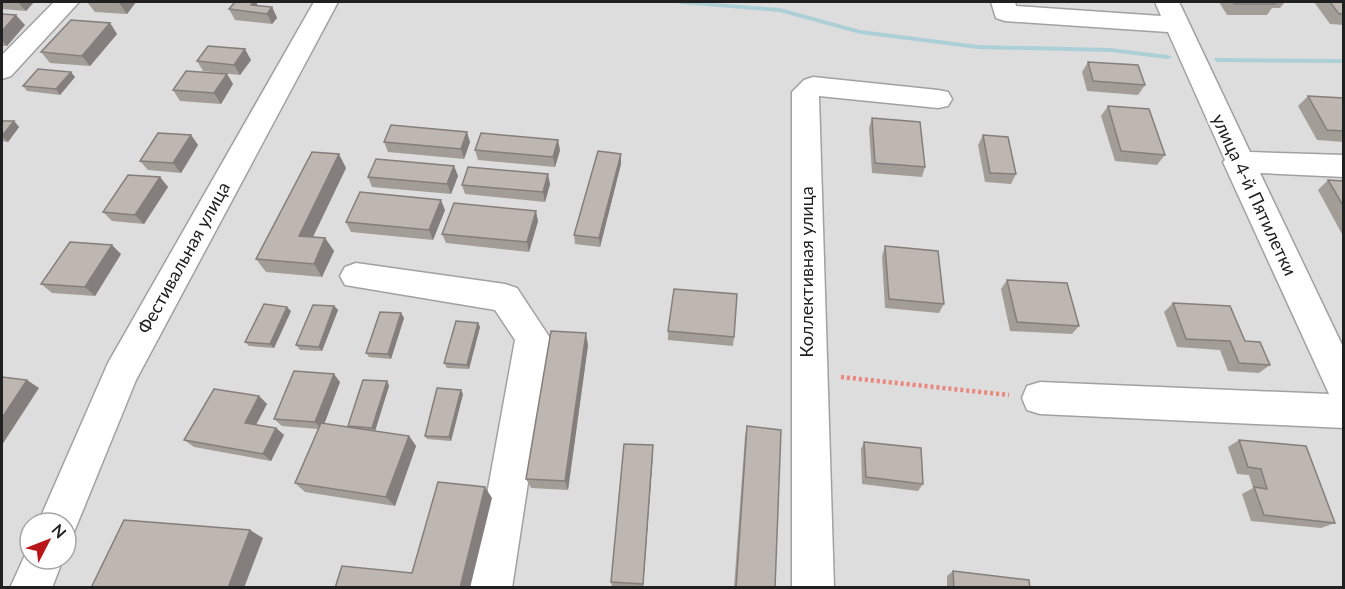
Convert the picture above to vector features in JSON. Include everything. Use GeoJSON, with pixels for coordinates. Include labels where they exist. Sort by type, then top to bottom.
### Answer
{"type":"FeatureCollection","features":[{"type":"Feature","properties":{"kind":"street"},"geometry":{"type":"LineString","coordinates":[[2,70],[68,2]]}},
{"type":"Feature","properties":{"kind":"street","name":"Фестивальная улица"},"geometry":{"type":"LineString","coordinates":[[63,511],[127,364],[326,2]]}},
{"type":"Feature","properties":{"kind":"street"},"geometry":{"type":"LineString","coordinates":[[1003,2],[1005,13],[1172,13]]}},
{"type":"Feature","properties":{"kind":"street","name":"улица 4-й Пятилетки"},"geometry":{"type":"LineString","coordinates":[[1172,13],[1238,162],[1344,388]]}},
{"type":"Feature","properties":{"kind":"street","name":"Коллективная улица"},"geometry":{"type":"LineString","coordinates":[[813,588],[807,374],[805,92],[813,86],[938,99]]}},
{"type":"Feature","properties":{"kind":"street"},"geometry":{"type":"LineString","coordinates":[[1238,162],[1344,166]]}},
{"type":"Feature","properties":{"kind":"street"},"geometry":{"type":"LineString","coordinates":[[356,276],[505,298],[533,338],[490,588]]}},
{"type":"Feature","properties":{"kind":"street"},"geometry":{"type":"LineString","coordinates":[[1040,398],[1344,411]]}},
{"type":"Feature","properties":{"kind":"street"},"geometry":{"type":"LineString","coordinates":[[31,588],[38,571]]}},
{"type":"Feature","properties":{"kind":"path"},"geometry":{"type":"LineString","coordinates":[[807,374],[1040,398]]}},
{"type":"Feature","properties":{"kind":"shaded area"},"geometry":{"type":"Polygon","coordinates":[[[2,2],[1343,2],[1343,587],[2,587],[2,2]]]}},
{"type":"Feature","properties":{"kind":"building"},"geometry":{"type":"Polygon","coordinates":[[[235,2],[254,2],[251,5],[272,7],[267,14],[229,9],[235,2]]]}},
{"type":"Feature","properties":{"kind":"building"},"geometry":{"type":"Polygon","coordinates":[[[1233,2],[1272,2],[1275,4],[1234,4],[1233,2]]]}},
{"type":"Feature","properties":{"kind":"building"},"geometry":{"type":"Polygon","coordinates":[[[1330,2],[1344,2],[1344,14],[1339,14],[1330,2]]]}},
{"type":"Feature","properties":{"kind":"building"},"geometry":{"type":"Polygon","coordinates":[[[2,14],[16,15],[2,31],[2,14]]]}},
{"type":"Feature","properties":{"kind":"building"},"geometry":{"type":"Polygon","coordinates":[[[71,20],[110,23],[82,56],[41,52],[71,20]]]}},
{"type":"Feature","properties":{"kind":"building"},"geometry":{"type":"Polygon","coordinates":[[[208,46],[245,49],[234,65],[197,61],[208,46]]]}},
{"type":"Feature","properties":{"kind":"building"},"geometry":{"type":"Polygon","coordinates":[[[1088,62],[1138,65],[1145,85],[1093,81],[1088,62]]]}},
{"type":"Feature","properties":{"kind":"building"},"geometry":{"type":"Polygon","coordinates":[[[38,69],[71,72],[56,89],[23,86],[38,69]]]}},
{"type":"Feature","properties":{"kind":"building"},"geometry":{"type":"Polygon","coordinates":[[[186,71],[227,74],[214,93],[173,90],[186,71]]]}},
{"type":"Feature","properties":{"kind":"building"},"geometry":{"type":"Polygon","coordinates":[[[1308,96],[1344,98],[1344,131],[1327,130],[1308,96]]]}},
{"type":"Feature","properties":{"kind":"building"},"geometry":{"type":"Polygon","coordinates":[[[1108,106],[1149,109],[1165,155],[1121,151],[1108,106]]]}},
{"type":"Feature","properties":{"kind":"building"},"geometry":{"type":"Polygon","coordinates":[[[872,118],[920,122],[925,167],[875,163],[872,118]]]}},
{"type":"Feature","properties":{"kind":"building"},"geometry":{"type":"Polygon","coordinates":[[[2,121],[14,121],[2,136],[2,121]]]}},
{"type":"Feature","properties":{"kind":"building"},"geometry":{"type":"Polygon","coordinates":[[[391,125],[467,132],[461,149],[384,142],[391,125]]]}},
{"type":"Feature","properties":{"kind":"building"},"geometry":{"type":"Polygon","coordinates":[[[158,133],[191,135],[173,163],[140,161],[158,133]]]}},
{"type":"Feature","properties":{"kind":"building"},"geometry":{"type":"Polygon","coordinates":[[[481,133],[558,140],[553,157],[475,150],[481,133]]]}},
{"type":"Feature","properties":{"kind":"building"},"geometry":{"type":"Polygon","coordinates":[[[983,135],[1008,137],[1016,174],[990,173],[983,135]]]}},
{"type":"Feature","properties":{"kind":"building"},"geometry":{"type":"Polygon","coordinates":[[[598,151],[621,154],[599,238],[574,235],[598,151]]]}},
{"type":"Feature","properties":{"kind":"building"},"geometry":{"type":"Polygon","coordinates":[[[312,152],[339,154],[299,236],[325,238],[314,264],[256,259],[312,152]]]}},
{"type":"Feature","properties":{"kind":"building"},"geometry":{"type":"Polygon","coordinates":[[[376,159],[454,166],[447,184],[368,177],[376,159]]]}},
{"type":"Feature","properties":{"kind":"building"},"geometry":{"type":"Polygon","coordinates":[[[468,167],[548,174],[543,192],[462,185],[468,167]]]}},
{"type":"Feature","properties":{"kind":"building"},"geometry":{"type":"Polygon","coordinates":[[[128,175],[160,177],[135,215],[103,212],[128,175]]]}},
{"type":"Feature","properties":{"kind":"building"},"geometry":{"type":"Polygon","coordinates":[[[1328,180],[1344,181],[1344,207],[1328,180]]]}},
{"type":"Feature","properties":{"kind":"building"},"geometry":{"type":"Polygon","coordinates":[[[360,192],[441,200],[429,230],[346,222],[360,192]]]}},
{"type":"Feature","properties":{"kind":"building"},"geometry":{"type":"Polygon","coordinates":[[[454,203],[536,211],[527,242],[442,234],[454,203]]]}},
{"type":"Feature","properties":{"kind":"building"},"geometry":{"type":"Polygon","coordinates":[[[70,242],[112,245],[85,287],[41,284],[70,242]]]}},
{"type":"Feature","properties":{"kind":"building"},"geometry":{"type":"Polygon","coordinates":[[[885,246],[938,251],[944,304],[889,299],[885,246]]]}},
{"type":"Feature","properties":{"kind":"building"},"geometry":{"type":"Polygon","coordinates":[[[1007,280],[1067,283],[1079,326],[1017,322],[1007,280]]]}},
{"type":"Feature","properties":{"kind":"building"},"geometry":{"type":"Polygon","coordinates":[[[674,289],[737,294],[734,337],[668,331],[674,289]]]}},
{"type":"Feature","properties":{"kind":"building"},"geometry":{"type":"Polygon","coordinates":[[[1173,303],[1230,306],[1245,341],[1260,342],[1270,365],[1239,363],[1230,341],[1186,339],[1173,303]]]}},
{"type":"Feature","properties":{"kind":"building"},"geometry":{"type":"Polygon","coordinates":[[[264,304],[287,307],[270,344],[245,342],[264,304]]]}},
{"type":"Feature","properties":{"kind":"building"},"geometry":{"type":"Polygon","coordinates":[[[313,305],[334,306],[319,347],[296,345],[313,305]]]}},
{"type":"Feature","properties":{"kind":"building"},"geometry":{"type":"Polygon","coordinates":[[[380,312],[401,313],[388,354],[366,353],[380,312]]]}},
{"type":"Feature","properties":{"kind":"building"},"geometry":{"type":"Polygon","coordinates":[[[456,321],[478,323],[467,365],[444,363],[456,321]]]}},
{"type":"Feature","properties":{"kind":"building"},"geometry":{"type":"Polygon","coordinates":[[[551,331],[586,333],[565,481],[526,479],[551,331]]]}},
{"type":"Feature","properties":{"kind":"building"},"geometry":{"type":"Polygon","coordinates":[[[294,371],[334,374],[315,422],[274,419],[294,371]]]}},
{"type":"Feature","properties":{"kind":"building"},"geometry":{"type":"Polygon","coordinates":[[[2,377],[27,380],[2,418],[2,377]]]}},
{"type":"Feature","properties":{"kind":"building"},"geometry":{"type":"Polygon","coordinates":[[[363,380],[387,381],[372,428],[348,426],[363,380]]]}},
{"type":"Feature","properties":{"kind":"building"},"geometry":{"type":"Polygon","coordinates":[[[437,388],[461,390],[449,437],[425,436],[437,388]]]}},
{"type":"Feature","properties":{"kind":"building"},"geometry":{"type":"Polygon","coordinates":[[[214,389],[259,396],[245,423],[276,428],[263,454],[184,440],[214,389]]]}},
{"type":"Feature","properties":{"kind":"building"},"geometry":{"type":"Polygon","coordinates":[[[321,423],[409,436],[386,497],[295,483],[321,423]]]}},
{"type":"Feature","properties":{"kind":"building"},"geometry":{"type":"Polygon","coordinates":[[[747,426],[781,430],[775,588],[736,588],[747,426]]]}},
{"type":"Feature","properties":{"kind":"building"},"geometry":{"type":"Polygon","coordinates":[[[1239,440],[1306,446],[1335,523],[1264,515],[1254,487],[1267,489],[1261,469],[1248,467],[1239,440]]]}},
{"type":"Feature","properties":{"kind":"building"},"geometry":{"type":"Polygon","coordinates":[[[864,442],[921,448],[923,484],[866,477],[864,442]]]}},
{"type":"Feature","properties":{"kind":"building"},"geometry":{"type":"Polygon","coordinates":[[[624,444],[653,445],[643,584],[611,582],[624,444]]]}},
{"type":"Feature","properties":{"kind":"building"},"geometry":{"type":"Polygon","coordinates":[[[438,482],[485,487],[460,588],[335,588],[342,566],[412,573],[438,482]]]}},
{"type":"Feature","properties":{"kind":"building"},"geometry":{"type":"Polygon","coordinates":[[[124,520],[250,530],[228,588],[91,588],[124,520]]]}},
{"type":"Feature","properties":{"kind":"building"},"geometry":{"type":"Polygon","coordinates":[[[953,571],[1029,580],[1030,588],[954,588],[953,571]]]}},
{"type":"Feature","properties":{"kind":"waterway"},"geometry":{"type":"LineString","coordinates":[[681,2],[780,10],[860,32],[978,47],[1110,50],[1168,57]]}},
{"type":"Feature","properties":{"kind":"waterway"},"geometry":{"type":"LineString","coordinates":[[1218,60],[1344,61]]}}]}
